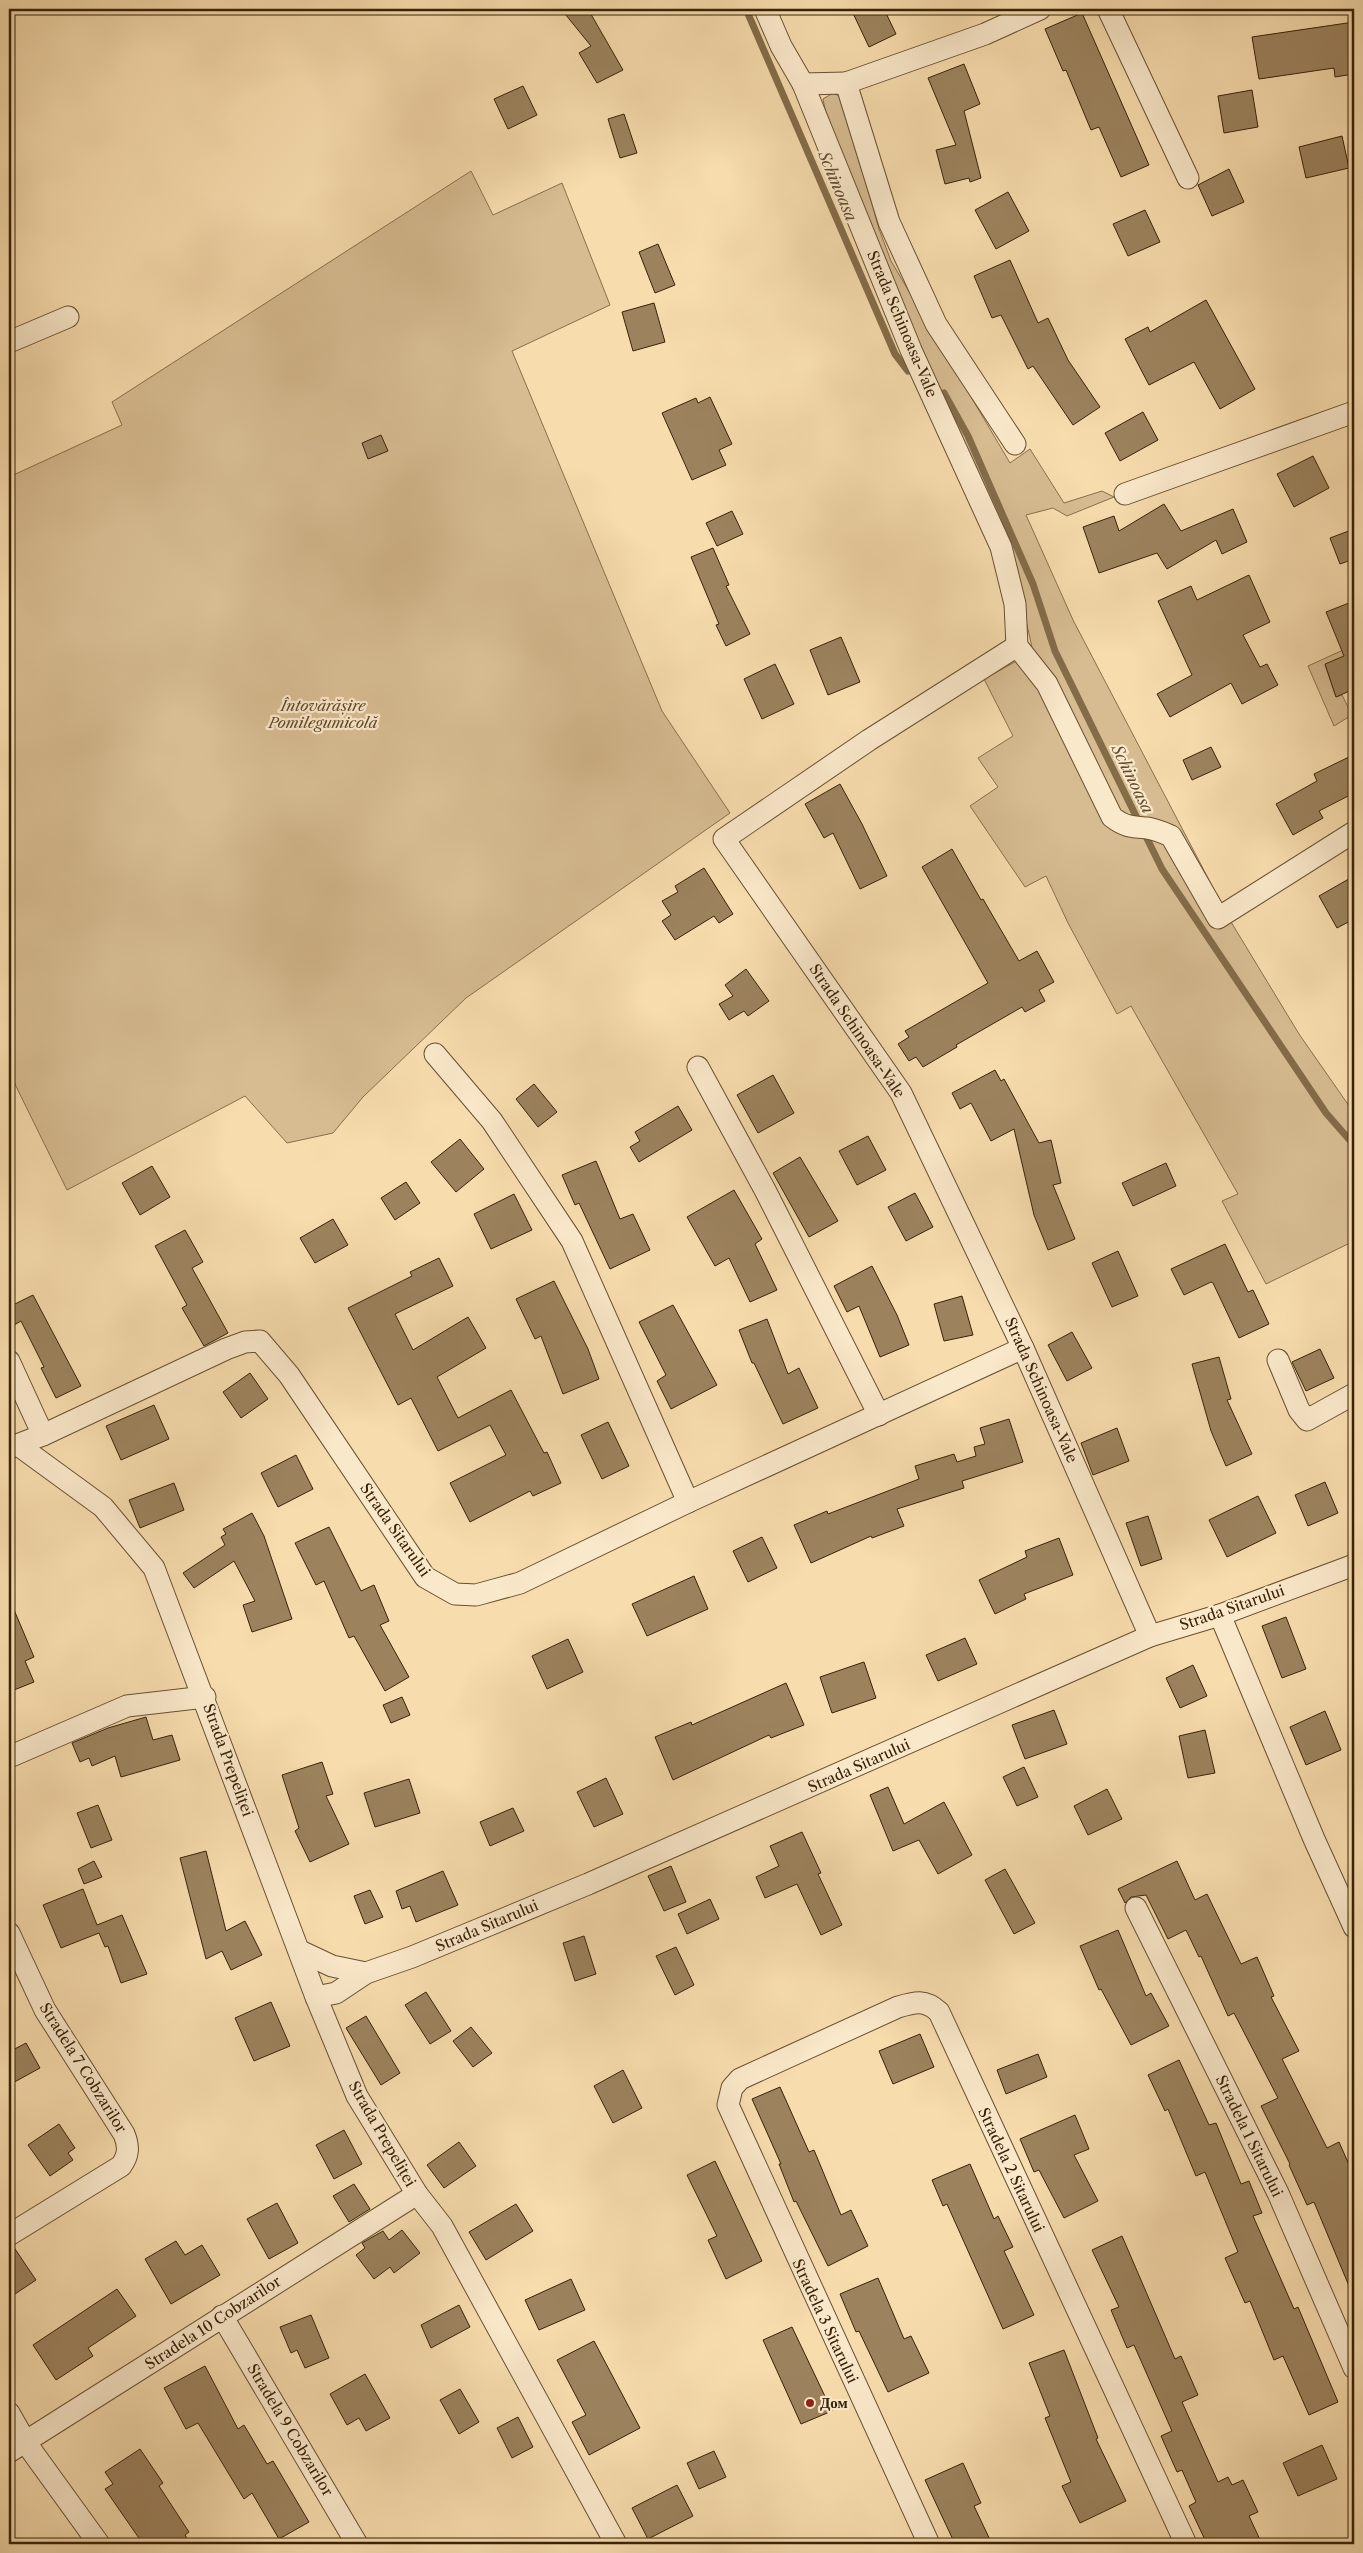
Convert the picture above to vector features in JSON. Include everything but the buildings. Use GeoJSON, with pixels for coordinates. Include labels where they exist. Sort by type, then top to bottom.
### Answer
{"type":"FeatureCollection","features":[{"type":"Feature","properties":{"kind":"street","name":"Strada Schinoasa-Vale"},"geometry":{"type":"LineString","coordinates":[[765,9],[781,46],[803,84],[911,350],[1001,547],[1015,604],[1017,646],[869,740],[724,839],[901,1093],[1023,1348],[1150,1636]]}},
{"type":"Feature","properties":{"kind":"street"},"geometry":{"type":"LineString","coordinates":[[803,84],[846,83],[984,34],[1040,9]]}},
{"type":"Feature","properties":{"kind":"street"},"geometry":{"type":"LineString","coordinates":[[1108,9],[1188,178]]}},
{"type":"Feature","properties":{"kind":"street"},"geometry":{"type":"LineString","coordinates":[[846,83],[889,222],[932,315],[1015,444]]}},
{"type":"Feature","properties":{"kind":"street"},"geometry":{"type":"LineString","coordinates":[[9,342],[68,317]]}},
{"type":"Feature","properties":{"kind":"street"},"geometry":{"type":"LineString","coordinates":[[1125,494],[1354,412]]}},
{"type":"Feature","properties":{"kind":"street"},"geometry":{"type":"LineString","coordinates":[[1017,646],[1047,684],[1112,817],[1123,825],[1171,836],[1218,918],[1354,832]]}},
{"type":"Feature","properties":{"kind":"street"},"geometry":{"type":"LineString","coordinates":[[435,1054],[492,1121],[572,1240],[688,1502]]}},
{"type":"Feature","properties":{"kind":"street"},"geometry":{"type":"LineString","coordinates":[[698,1067],[766,1190],[879,1415]]}},
{"type":"Feature","properties":{"kind":"street","name":"Strada Sitarului"},"geometry":{"type":"LineString","coordinates":[[260,1341],[289,1375],[425,1578],[455,1594],[476,1595],[520,1583],[688,1502],[1023,1348]]}},
{"type":"Feature","properties":{"kind":"street","name":"Strada Prepeliței"},"geometry":{"type":"LineString","coordinates":[[13,1446],[43,1435],[226,1349],[244,1342],[260,1341]]}},
{"type":"Feature","properties":{"kind":"street"},"geometry":{"type":"LineString","coordinates":[[1278,1360],[1299,1410],[1307,1420],[1354,1394]]}},
{"type":"Feature","properties":{"kind":"street"},"geometry":{"type":"LineString","coordinates":[[9,1361],[43,1435]]}},
{"type":"Feature","properties":{"kind":"street","name":"Strada Prepeliței"},"geometry":{"type":"LineString","coordinates":[[13,1446],[103,1507],[154,1568],[205,1697],[316,1997],[357,2096],[417,2194],[442,2226],[616,2544]]}},
{"type":"Feature","properties":{"kind":"street","name":"Strada Sitarului"},"geometry":{"type":"LineString","coordinates":[[316,1997],[336,1993],[366,1973],[412,1957],[597,1880],[1150,1636],[1220,1615],[1354,1565]]}},
{"type":"Feature","properties":{"kind":"street"},"geometry":{"type":"LineString","coordinates":[[1220,1615],[1314,1839],[1354,1928]]}},
{"type":"Feature","properties":{"kind":"street","name":"Strada Prepeliței"},"geometry":{"type":"LineString","coordinates":[[9,1757],[128,1706],[205,1697]]}},
{"type":"Feature","properties":{"kind":"street","name":"Stradela 1 Sitarului"},"geometry":{"type":"LineString","coordinates":[[1136,1908],[1278,2192],[1354,2368]]}},
{"type":"Feature","properties":{"kind":"street","name":"Stradela 7 Cobzarilor"},"geometry":{"type":"LineString","coordinates":[[9,1933],[45,2010],[124,2134],[128,2143],[128,2153],[121,2166],[114,2172],[9,2235]]}},
{"type":"Feature","properties":{"kind":"street"},"geometry":{"type":"LineString","coordinates":[[300,1951],[332,1966],[366,1973]]}},
{"type":"Feature","properties":{"kind":"street","name":"Stradela 2 Sitarului"},"geometry":{"type":"LineString","coordinates":[[728,2096],[740,2079],[898,2007],[922,2002],[931,2004],[939,2012],[1186,2544]]}},
{"type":"Feature","properties":{"kind":"street","name":"Stradela 3 Sitarului"},"geometry":{"type":"LineString","coordinates":[[728,2096],[731,2115],[929,2544]]}},
{"type":"Feature","properties":{"kind":"street","name":"Stradela 10 Cobzarilor"},"geometry":{"type":"LineString","coordinates":[[17,2448],[222,2316],[417,2194]]}},
{"type":"Feature","properties":{"kind":"street","name":"Stradela 9 Cobzarilor"},"geometry":{"type":"LineString","coordinates":[[222,2316],[357,2544]]}},
{"type":"Feature","properties":{"kind":"street"},"geometry":{"type":"LineString","coordinates":[[9,2413],[17,2448],[99,2544]]}},
{"type":"Feature","properties":{"kind":"green space"},"geometry":{"type":"Polygon","coordinates":[[[833,93],[843,98],[879,229],[891,261],[1010,463],[1030,449],[1064,503],[1102,491],[1114,497],[1067,516],[1053,508],[1026,515],[1073,620],[1231,922],[1299,1034],[1354,1113],[1354,1241],[1266,1284],[1222,1201],[1238,1194],[1131,1006],[1117,1014],[1068,923],[1046,876],[1025,887],[970,806],[998,787],[978,758],[1013,736],[984,679],[1033,652],[1016,575],[885,270],[825,109],[823,99],[833,93]]]}},
{"type":"Feature","properties":{"kind":"green space","name":"Întovărășire Pomilegumicolă"},"geometry":{"type":"Polygon","coordinates":[[[471,171],[493,215],[562,183],[610,305],[512,351],[662,711],[730,813],[466,998],[363,1097],[333,1133],[287,1143],[245,1096],[67,1190],[9,1072],[9,477],[122,425],[112,402],[471,171]]]}},
{"type":"Feature","properties":{"kind":"green space"},"geometry":{"type":"Polygon","coordinates":[[[1354,645],[1354,652],[1325,665],[1336,697],[1342,695],[1352,715],[1334,726],[1308,666],[1354,645]]]}},
{"type":"Feature","properties":{"kind":"waterway","name":"Schinoasa"},"geometry":{"type":"LineString","coordinates":[[746,9],[895,354],[908,371]]}},
{"type":"Feature","properties":{"kind":"waterway","name":"Schinoasa"},"geometry":{"type":"LineString","coordinates":[[944,393],[968,436],[1033,584],[1055,651],[1162,869],[1326,1113],[1354,1145]]}},
{"type":"Feature","properties":{"kind":"place","name":"Дом"},"geometry":{"type":"Point","coordinates":[810,2403]}}]}
